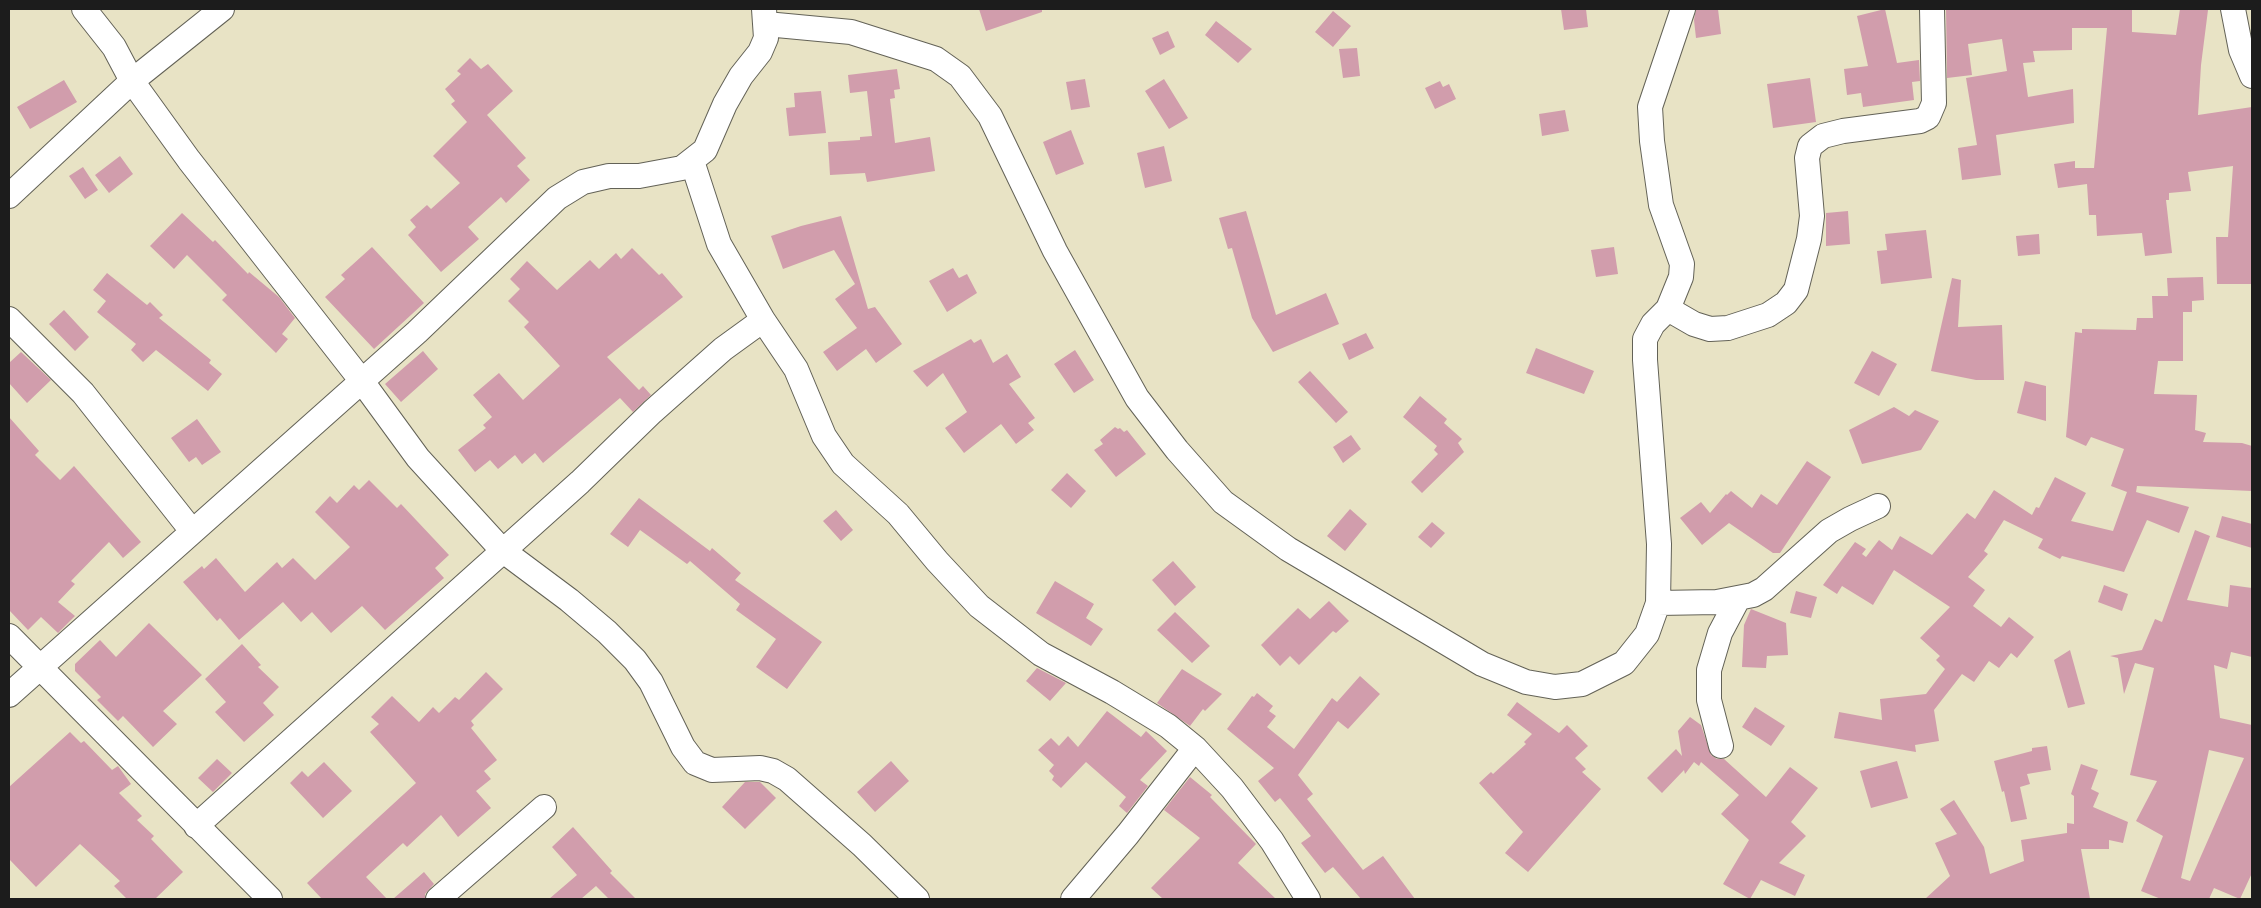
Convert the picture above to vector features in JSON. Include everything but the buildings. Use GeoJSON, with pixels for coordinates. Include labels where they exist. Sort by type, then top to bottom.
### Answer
{"type":"FeatureCollection","features":[{"type":"Feature","properties":{"kind":"street"},"geometry":{"type":"LineString","coordinates":[[84,9],[114,47],[132,81],[234,219],[360,380],[418,458],[502,550],[569,600],[607,632],[635,660],[651,682],[684,747],[695,763],[712,770],[760,768],[773,771],[787,779],[856,839],[917,899]]}},
{"type":"Feature","properties":{"kind":"street"},"geometry":{"type":"LineString","coordinates":[[9,196],[132,81],[222,9]]}},
{"type":"Feature","properties":{"kind":"street"},"geometry":{"type":"LineString","coordinates":[[9,695],[360,380],[417,332],[557,198],[583,182],[609,176],[639,176],[682,168],[705,150],[729,97],[760,52],[766,38],[765,16],[851,32],[936,59],[960,76],[990,116],[1055,251],[1137,398],[1177,450],[1223,502],[1288,549],[1482,664],[1526,682],[1555,686],[1582,684],[1624,663],[1647,634],[1658,603],[1659,544],[1645,339],[1653,324],[1668,309],[1681,277],[1682,264],[1661,205],[1650,108],[1683,9]]}},
{"type":"Feature","properties":{"kind":"street"},"geometry":{"type":"LineString","coordinates":[[1668,309],[1694,324],[1710,329],[1719,329],[1728,328],[1768,315],[1786,303],[1796,290],[1810,239],[1812,216],[1807,158],[1810,146],[1823,136],[1843,131],[1920,121],[1928,117],[1934,103],[1932,9]]}},
{"type":"Feature","properties":{"kind":"street"},"geometry":{"type":"LineString","coordinates":[[2233,9],[2241,50],[2252,76]]}},
{"type":"Feature","properties":{"kind":"street"},"geometry":{"type":"LineString","coordinates":[[692,161],[719,244],[763,320],[796,369],[824,436],[843,464],[898,514],[937,561],[979,606],[1041,654],[1160,721],[1195,748],[1232,788],[1272,841],[1308,899]]}},
{"type":"Feature","properties":{"kind":"street"},"geometry":{"type":"LineString","coordinates":[[9,319],[83,393],[192,531]]}},
{"type":"Feature","properties":{"kind":"street"},"geometry":{"type":"LineString","coordinates":[[196,826],[580,482],[652,412],[723,349],[763,320]]}},
{"type":"Feature","properties":{"kind":"street"},"geometry":{"type":"LineString","coordinates":[[1658,603],[1717,602],[1738,599],[1764,589],[1829,531],[1878,506]]}},
{"type":"Feature","properties":{"kind":"street"},"geometry":{"type":"LineString","coordinates":[[1722,746],[1709,700],[1709,670],[1720,633],[1738,599]]}},
{"type":"Feature","properties":{"kind":"street"},"geometry":{"type":"LineString","coordinates":[[9,636],[38,668],[270,899]]}},
{"type":"Feature","properties":{"kind":"street"},"geometry":{"type":"LineString","coordinates":[[1073,899],[1128,834],[1195,748]]}},
{"type":"Feature","properties":{"kind":"street"},"geometry":{"type":"LineString","coordinates":[[438,899],[544,807]]}}]}
